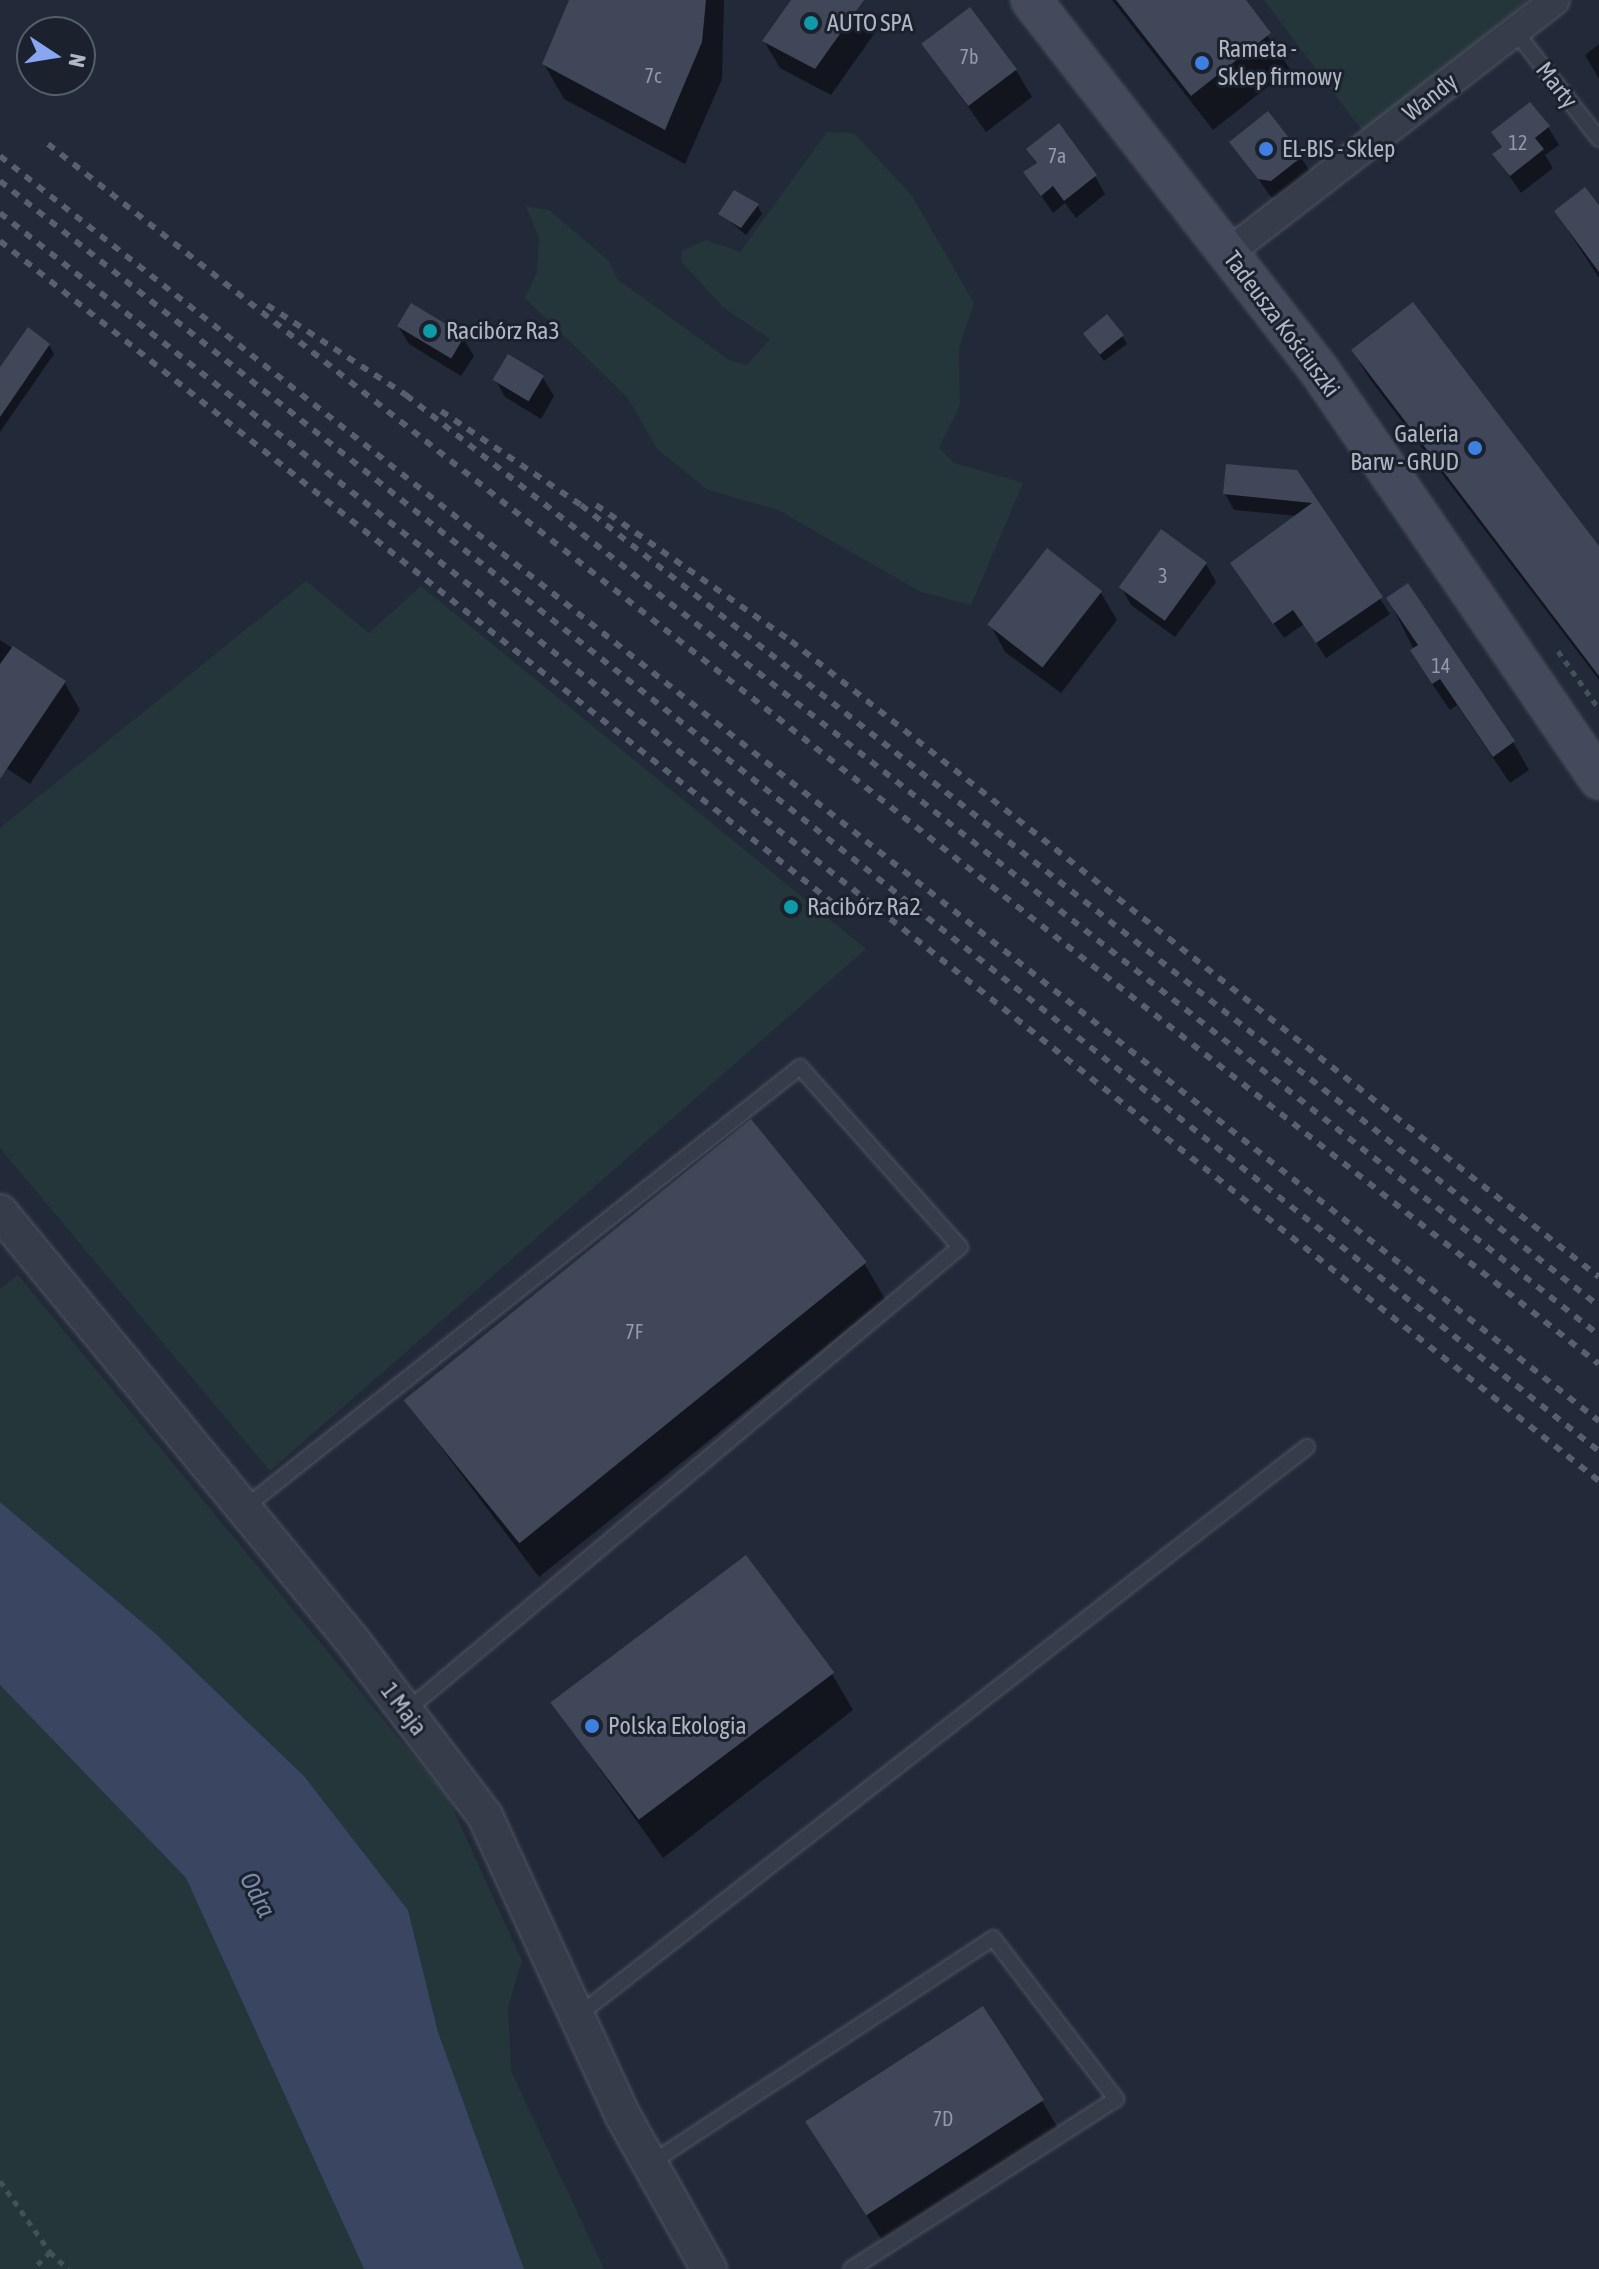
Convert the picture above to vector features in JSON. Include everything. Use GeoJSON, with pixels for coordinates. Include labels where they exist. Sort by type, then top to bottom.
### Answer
{"type":"FeatureCollection","features":[{"type":"Feature","properties":{"kind":"main road","name":"Tadeusza Kościuszki"},"geometry":{"type":"LineString","coordinates":[[1031,0],[1319,370],[1599,779]]}},
{"type":"Feature","properties":{"kind":"street","name":"Wandy"},"geometry":{"type":"LineString","coordinates":[[1228,253],[1555,0]]}},
{"type":"Feature","properties":{"kind":"street","name":"1 Maja"},"geometry":{"type":"LineString","coordinates":[[0,1212],[406,1711],[485,1816],[576,2018],[650,2164],[709,2269]]}},
{"type":"Feature","properties":{"kind":"lane","name":"Marty"},"geometry":{"type":"LineString","coordinates":[[1515,31],[1599,139]]}},
{"type":"Feature","properties":{"kind":"lane"},"geometry":{"type":"LineString","coordinates":[[243,1509],[800,1067],[960,1247],[406,1711]]}},
{"type":"Feature","properties":{"kind":"lane"},"geometry":{"type":"LineString","coordinates":[[576,2018],[1307,1447]]}},
{"type":"Feature","properties":{"kind":"lane"},"geometry":{"type":"LineString","coordinates":[[650,2164],[993,1938],[1116,2099],[851,2269]]}},
{"type":"Feature","properties":{"kind":"path"},"geometry":{"type":"LineString","coordinates":[[0,2181],[50,2252],[68,2269]]}},
{"type":"Feature","properties":{"kind":"path"},"geometry":{"type":"LineString","coordinates":[[33,2269],[50,2252]]}},
{"type":"Feature","properties":{"kind":"shaded area"},"geometry":{"type":"Polygon","coordinates":[[[1264,0],[1528,0],[1363,132],[1264,0]]]}},
{"type":"Feature","properties":{"kind":"shaded area"},"geometry":{"type":"Polygon","coordinates":[[[827,132],[854,133],[912,196],[974,303],[959,348],[960,405],[939,448],[954,463],[1023,483],[971,605],[921,592],[778,510],[708,490],[658,450],[627,397],[525,298],[537,272],[539,238],[526,206],[549,210],[609,261],[617,279],[729,360],[747,365],[770,339],[723,307],[681,261],[682,251],[706,240],[740,252],[827,132]]]}},
{"type":"Feature","properties":{"kind":"shaded area"},"geometry":{"type":"Polygon","coordinates":[[[306,581],[369,633],[421,586],[866,949],[270,1471],[0,1148],[0,828],[306,581]]]}},
{"type":"Feature","properties":{"kind":"shaded area"},"geometry":{"type":"Polygon","coordinates":[[[18,1275],[448,1798],[522,1961],[508,2007],[511,2071],[604,2269],[524,2269],[438,2032],[408,1910],[304,1776],[156,1634],[0,1502],[0,1289],[18,1275]]]}},
{"type":"Feature","properties":{"kind":"shaded area"},"geometry":{"type":"Polygon","coordinates":[[[0,1685],[186,1878],[364,2269],[0,2269],[0,1685]]]}},
{"type":"Feature","properties":{"kind":"water","name":"Odra"},"geometry":{"type":"Polygon","coordinates":[[[0,1502],[156,1634],[304,1776],[408,1910],[438,2032],[524,2269],[364,2269],[186,1878],[0,1685],[0,1502]]]}},
{"type":"Feature","properties":{"kind":"building"},"geometry":{"type":"Polygon","coordinates":[[[569,0],[706,0],[702,42],[665,130],[542,64],[569,0]]]}},
{"type":"Feature","properties":{"kind":"building","name":"AUTO SPA"},"geometry":{"type":"Polygon","coordinates":[[[791,0],[864,0],[815,69],[762,41],[791,0]]]}},
{"type":"Feature","properties":{"kind":"building","name":"Rameta - Sklep firmowy"},"geometry":{"type":"Polygon","coordinates":[[[1116,0],[1246,0],[1271,33],[1191,96],[1116,0]]]}},
{"type":"Feature","properties":{"kind":"building"},"geometry":{"type":"Polygon","coordinates":[[[970,7],[1017,69],[968,106],[921,44],[970,7]]]}},
{"type":"Feature","properties":{"kind":"building"},"geometry":{"type":"Polygon","coordinates":[[[1530,102],[1550,126],[1535,138],[1544,149],[1510,176],[1492,154],[1502,147],[1491,132],[1530,102]]]}},
{"type":"Feature","properties":{"kind":"building","name":"EL-BIS - Sklep"},"geometry":{"type":"Polygon","coordinates":[[[1268,111],[1303,156],[1271,181],[1258,179],[1229,142],[1268,111]]]}},
{"type":"Feature","properties":{"kind":"building"},"geometry":{"type":"Polygon","coordinates":[[[1059,123],[1097,175],[1064,201],[1053,186],[1041,196],[1023,172],[1037,163],[1026,149],[1059,123]]]}},
{"type":"Feature","properties":{"kind":"building"},"geometry":{"type":"Polygon","coordinates":[[[1585,187],[1599,205],[1599,272],[1554,211],[1585,187]]]}},
{"type":"Feature","properties":{"kind":"building"},"geometry":{"type":"Polygon","coordinates":[[[734,190],[759,204],[741,228],[718,214],[734,190]]]}},
{"type":"Feature","properties":{"kind":"building","name":"Galeria Barw - GRUD"},"geometry":{"type":"Polygon","coordinates":[[[1413,302],[1599,546],[1599,676],[1351,350],[1413,302]]]}},
{"type":"Feature","properties":{"kind":"building","name":"Racibórz Ra3"},"geometry":{"type":"Polygon","coordinates":[[[411,303],[465,335],[451,359],[397,326],[411,303]]]}},
{"type":"Feature","properties":{"kind":"building"},"geometry":{"type":"Polygon","coordinates":[[[1107,314],[1124,335],[1100,354],[1083,334],[1107,314]]]}},
{"type":"Feature","properties":{"kind":"building"},"geometry":{"type":"Polygon","coordinates":[[[28,327],[50,344],[0,417],[0,367],[28,327]]]}},
{"type":"Feature","properties":{"kind":"building"},"geometry":{"type":"Polygon","coordinates":[[[508,354],[544,376],[529,401],[493,380],[508,354]]]}},
{"type":"Feature","properties":{"kind":"building"},"geometry":{"type":"Polygon","coordinates":[[[1226,464],[1297,470],[1383,597],[1316,643],[1293,610],[1273,624],[1230,563],[1312,503],[1223,494],[1226,464]]]}},
{"type":"Feature","properties":{"kind":"building"},"geometry":{"type":"Polygon","coordinates":[[[1161,529],[1207,563],[1165,621],[1119,587],[1161,529]]]}},
{"type":"Feature","properties":{"kind":"building"},"geometry":{"type":"Polygon","coordinates":[[[1047,548],[1102,591],[1042,668],[987,624],[1047,548]]]}},
{"type":"Feature","properties":{"kind":"building"},"geometry":{"type":"Polygon","coordinates":[[[1408,583],[1515,741],[1493,757],[1440,679],[1432,684],[1410,650],[1418,645],[1386,598],[1408,583]]]}},
{"type":"Feature","properties":{"kind":"building"},"geometry":{"type":"Polygon","coordinates":[[[13,646],[66,681],[0,779],[0,664],[13,646]]]}},
{"type":"Feature","properties":{"kind":"building"},"geometry":{"type":"Polygon","coordinates":[[[751,1119],[867,1262],[519,1543],[404,1400],[751,1119]]]}},
{"type":"Feature","properties":{"kind":"building"},"geometry":{"type":"Polygon","coordinates":[[[746,1555],[834,1672],[639,1820],[550,1702],[746,1555]]]}},
{"type":"Feature","properties":{"kind":"building"},"geometry":{"type":"Polygon","coordinates":[[[983,2006],[1044,2100],[866,2215],[805,2121],[983,2006]]]}},
{"type":"Feature","properties":{"kind":"railway"},"geometry":{"type":"LineString","coordinates":[[48,144],[1599,1364]]}},
{"type":"Feature","properties":{"kind":"railway"},"geometry":{"type":"LineString","coordinates":[[0,156],[1599,1421]]}},
{"type":"Feature","properties":{"kind":"railway"},"geometry":{"type":"LineString","coordinates":[[0,181],[1599,1451]]}},
{"type":"Feature","properties":{"kind":"railway"},"geometry":{"type":"LineString","coordinates":[[0,213],[1599,1481]]}},
{"type":"Feature","properties":{"kind":"railway"},"geometry":{"type":"LineString","coordinates":[[0,241],[848,915]]}},
{"type":"Feature","properties":{"kind":"railway"},"geometry":{"type":"LineString","coordinates":[[267,305],[406,395],[1599,1335]]}},
{"type":"Feature","properties":{"kind":"railway"},"geometry":{"type":"LineString","coordinates":[[441,411],[581,505],[1599,1306]]}},
{"type":"Feature","properties":{"kind":"railway"},"geometry":{"type":"LineString","coordinates":[[596,505],[791,641],[1599,1277]]}},
{"type":"Feature","properties":{"kind":"place","name":"AUTO SPA"},"geometry":{"type":"Point","coordinates":[811,23]}},
{"type":"Feature","properties":{"kind":"place","name":"Rameta - Sklep firmowy"},"geometry":{"type":"Point","coordinates":[1202,63]}},
{"type":"Feature","properties":{"kind":"place","name":"EL-BIS - Sklep"},"geometry":{"type":"Point","coordinates":[1266,149]}},
{"type":"Feature","properties":{"kind":"place","name":"Racibórz Ra3"},"geometry":{"type":"Point","coordinates":[430,331]}},
{"type":"Feature","properties":{"kind":"place","name":"Galeria Barw - GRUD"},"geometry":{"type":"Point","coordinates":[1475,448]}},
{"type":"Feature","properties":{"kind":"place","name":"Racibórz Ra2"},"geometry":{"type":"Point","coordinates":[791,907]}},
{"type":"Feature","properties":{"kind":"place","name":"Polska Ekologia"},"geometry":{"type":"Point","coordinates":[592,1726]}}]}
